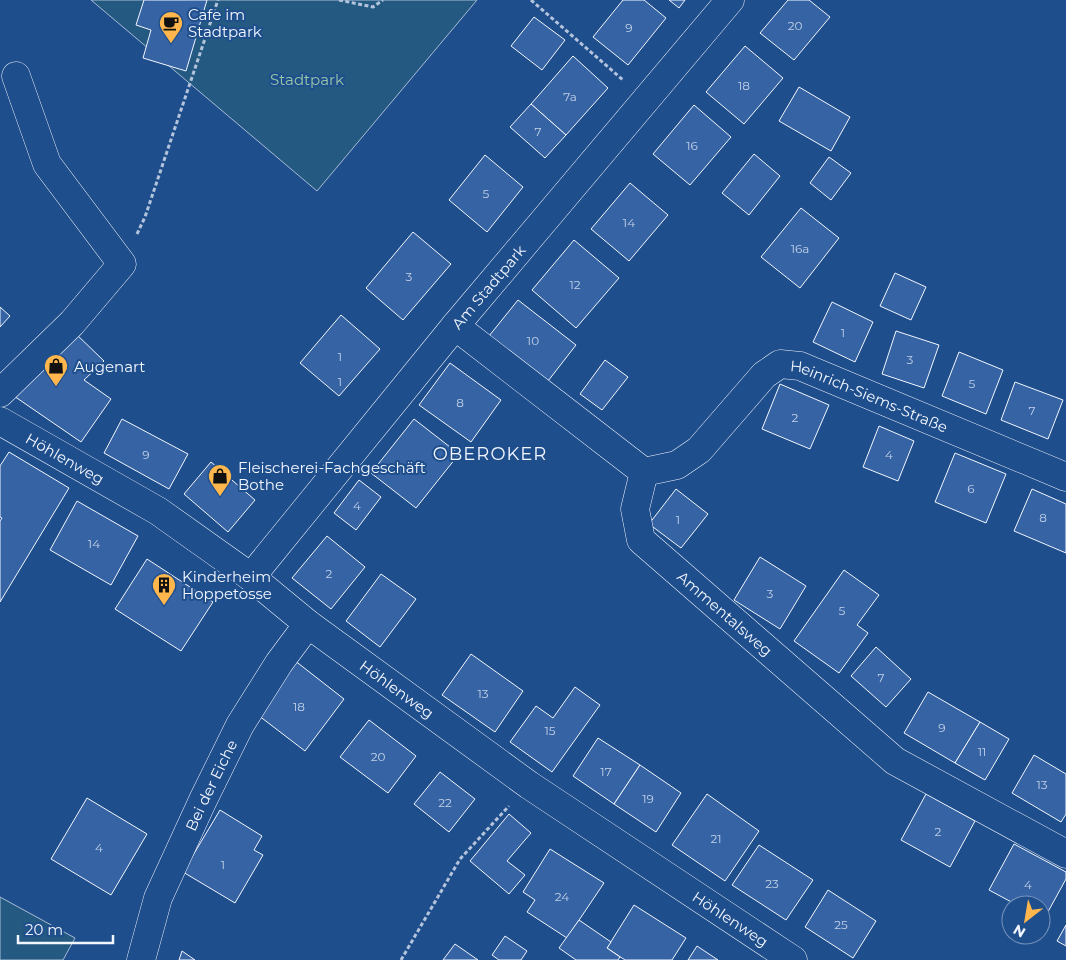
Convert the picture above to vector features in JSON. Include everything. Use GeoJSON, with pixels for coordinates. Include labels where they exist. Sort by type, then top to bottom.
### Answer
{"type":"FeatureCollection","features":[{"type":"Feature","properties":{"kind":"street","name":"Am Stadtpark"},"geometry":{"type":"LineString","coordinates":[[251,578],[455,326],[730,0]]}},
{"type":"Feature","properties":{"kind":"street"},"geometry":{"type":"LineString","coordinates":[[0,393],[72,323],[122,264],[47,164],[16,76]]}},
{"type":"Feature","properties":{"kind":"street"},"geometry":{"type":"LineString","coordinates":[[455,326],[644,472]]}},
{"type":"Feature","properties":{"kind":"street","name":"Heinrich-Siems-Straße"},"geometry":{"type":"LineString","coordinates":[[644,472],[677,465],[698,450],[764,375],[780,364],[800,366],[1066,477]]}},
{"type":"Feature","properties":{"kind":"street","name":"Höhlenweg"},"geometry":{"type":"LineString","coordinates":[[0,421],[158,511],[251,578],[308,624],[529,785],[793,960]]}},
{"type":"Feature","properties":{"kind":"street","name":"Ammentalsweg"},"geometry":{"type":"LineString","coordinates":[[644,472],[635,509],[640,540],[895,761],[1066,854]]}},
{"type":"Feature","properties":{"kind":"street","name":"Bei der Eiche"},"geometry":{"type":"LineString","coordinates":[[142,960],[158,898],[215,775],[240,725],[279,663],[308,624]]}},
{"type":"Feature","properties":{"kind":"path"},"geometry":{"type":"LineString","coordinates":[[122,264],[146,217],[218,0]]}},
{"type":"Feature","properties":{"kind":"path"},"geometry":{"type":"LineString","coordinates":[[339,0],[373,7],[383,0]]}},
{"type":"Feature","properties":{"kind":"path"},"geometry":{"type":"LineString","coordinates":[[531,0],[646,100]]}},
{"type":"Feature","properties":{"kind":"path"},"geometry":{"type":"LineString","coordinates":[[401,960],[460,860],[529,785]]}},
{"type":"Feature","properties":{"kind":"green space","name":"Stadtpark"},"geometry":{"type":"Polygon","coordinates":[[[91,0],[477,0],[317,191],[91,0]]]}},
{"type":"Feature","properties":{"kind":"green space"},"geometry":{"type":"Polygon","coordinates":[[[0,897],[75,938],[63,960],[0,960],[0,897]]]}},
{"type":"Feature","properties":{"kind":"building","name":"Cafe im Stadtpark"},"geometry":{"type":"Polygon","coordinates":[[[144,0],[207,0],[186,71],[143,58],[151,30],[136,25],[144,0]]]}},
{"type":"Feature","properties":{"kind":"building"},"geometry":{"type":"Polygon","coordinates":[[[623,0],[644,0],[666,18],[628,65],[593,37],[623,0]]]}},
{"type":"Feature","properties":{"kind":"building"},"geometry":{"type":"Polygon","coordinates":[[[669,0],[685,0],[679,8],[669,0]]]}},
{"type":"Feature","properties":{"kind":"building"},"geometry":{"type":"Polygon","coordinates":[[[788,0],[809,0],[830,17],[794,60],[760,33],[788,0]]]}},
{"type":"Feature","properties":{"kind":"building"},"geometry":{"type":"Polygon","coordinates":[[[534,17],[565,40],[542,70],[511,46],[534,17]]]}},
{"type":"Feature","properties":{"kind":"building"},"geometry":{"type":"Polygon","coordinates":[[[745,46],[783,78],[744,124],[706,92],[745,46]]]}},
{"type":"Feature","properties":{"kind":"building"},"geometry":{"type":"Polygon","coordinates":[[[573,56],[608,88],[566,135],[531,104],[573,56]]]}},
{"type":"Feature","properties":{"kind":"building"},"geometry":{"type":"Polygon","coordinates":[[[799,87],[850,117],[831,151],[779,121],[799,87]]]}},
{"type":"Feature","properties":{"kind":"building"},"geometry":{"type":"Polygon","coordinates":[[[531,104],[566,135],[545,158],[510,127],[531,104]]]}},
{"type":"Feature","properties":{"kind":"building"},"geometry":{"type":"Polygon","coordinates":[[[694,105],[731,137],[690,185],[653,154],[694,105]]]}},
{"type":"Feature","properties":{"kind":"building"},"geometry":{"type":"Polygon","coordinates":[[[754,154],[780,176],[749,215],[722,193],[754,154]]]}},
{"type":"Feature","properties":{"kind":"building"},"geometry":{"type":"Polygon","coordinates":[[[485,155],[523,187],[487,232],[449,200],[485,155]]]}},
{"type":"Feature","properties":{"kind":"building"},"geometry":{"type":"Polygon","coordinates":[[[829,157],[851,173],[831,200],[810,183],[829,157]]]}},
{"type":"Feature","properties":{"kind":"building"},"geometry":{"type":"Polygon","coordinates":[[[630,183],[668,215],[629,261],[591,229],[630,183]]]}},
{"type":"Feature","properties":{"kind":"building"},"geometry":{"type":"Polygon","coordinates":[[[801,208],[839,238],[800,288],[761,257],[801,208]]]}},
{"type":"Feature","properties":{"kind":"building"},"geometry":{"type":"Polygon","coordinates":[[[413,232],[451,264],[403,320],[366,288],[413,232]]]}},
{"type":"Feature","properties":{"kind":"building"},"geometry":{"type":"Polygon","coordinates":[[[574,240],[619,278],[576,328],[532,290],[574,240]]]}},
{"type":"Feature","properties":{"kind":"building"},"geometry":{"type":"Polygon","coordinates":[[[895,273],[926,287],[911,320],[880,306],[895,273]]]}},
{"type":"Feature","properties":{"kind":"building"},"geometry":{"type":"Polygon","coordinates":[[[518,300],[576,345],[548,381],[489,336],[518,300]]]}},
{"type":"Feature","properties":{"kind":"building"},"geometry":{"type":"Polygon","coordinates":[[[832,302],[873,322],[855,362],[813,342],[832,302]]]}},
{"type":"Feature","properties":{"kind":"building"},"geometry":{"type":"Polygon","coordinates":[[[0,307],[10,316],[0,327],[0,307]]]}},
{"type":"Feature","properties":{"kind":"building"},"geometry":{"type":"Polygon","coordinates":[[[341,315],[380,349],[339,396],[300,363],[341,315]]]}},
{"type":"Feature","properties":{"kind":"building","name":"Augenart"},"geometry":{"type":"Polygon","coordinates":[[[73,331],[104,361],[84,380],[111,399],[81,442],[11,394],[73,331]]]}},
{"type":"Feature","properties":{"kind":"building"},"geometry":{"type":"Polygon","coordinates":[[[896,331],[939,345],[924,388],[882,374],[896,331]]]}},
{"type":"Feature","properties":{"kind":"building"},"geometry":{"type":"Polygon","coordinates":[[[959,352],[1003,370],[986,414],[942,396],[959,352]]]}},
{"type":"Feature","properties":{"kind":"building"},"geometry":{"type":"Polygon","coordinates":[[[605,360],[628,377],[602,410],[580,394],[605,360]]]}},
{"type":"Feature","properties":{"kind":"building"},"geometry":{"type":"Polygon","coordinates":[[[450,363],[501,400],[471,442],[419,405],[450,363]]]}},
{"type":"Feature","properties":{"kind":"building"},"geometry":{"type":"Polygon","coordinates":[[[1015,382],[1063,400],[1048,439],[1001,420],[1015,382]]]}},
{"type":"Feature","properties":{"kind":"building"},"geometry":{"type":"Polygon","coordinates":[[[780,384],[829,405],[810,449],[762,429],[780,384]]]}},
{"type":"Feature","properties":{"kind":"building"},"geometry":{"type":"Polygon","coordinates":[[[122,419],[188,454],[169,489],[104,453],[122,419]]]}},
{"type":"Feature","properties":{"kind":"building"},"geometry":{"type":"Polygon","coordinates":[[[414,419],[459,454],[416,508],[371,473],[414,419]]]}},
{"type":"Feature","properties":{"kind":"building"},"geometry":{"type":"Polygon","coordinates":[[[879,426],[914,441],[898,481],[863,467],[879,426]]]}},
{"type":"Feature","properties":{"kind":"building"},"geometry":{"type":"Polygon","coordinates":[[[9,452],[69,488],[0,602],[0,521],[2,518],[0,517],[0,466],[9,452]]]}},
{"type":"Feature","properties":{"kind":"building"},"geometry":{"type":"Polygon","coordinates":[[[955,453],[1006,474],[986,523],[935,502],[955,453]]]}},
{"type":"Feature","properties":{"kind":"building","name":"Fleischerei-Fachgeschäft Bothe"},"geometry":{"type":"Polygon","coordinates":[[[211,462],[255,500],[228,532],[184,494],[211,462]]]}},
{"type":"Feature","properties":{"kind":"building"},"geometry":{"type":"Polygon","coordinates":[[[359,480],[381,497],[356,530],[334,513],[359,480]]]}},
{"type":"Feature","properties":{"kind":"building"},"geometry":{"type":"Polygon","coordinates":[[[676,489],[708,514],[681,548],[649,524],[676,489]]]}},
{"type":"Feature","properties":{"kind":"building"},"geometry":{"type":"Polygon","coordinates":[[[1032,489],[1066,504],[1066,553],[1014,531],[1032,489]]]}},
{"type":"Feature","properties":{"kind":"building"},"geometry":{"type":"Polygon","coordinates":[[[77,501],[138,536],[111,585],[50,550],[77,501]]]}},
{"type":"Feature","properties":{"kind":"building"},"geometry":{"type":"Polygon","coordinates":[[[327,536],[365,567],[331,609],[292,578],[327,536]]]}},
{"type":"Feature","properties":{"kind":"building"},"geometry":{"type":"Polygon","coordinates":[[[760,557],[806,586],[780,629],[734,600],[760,557]]]}},
{"type":"Feature","properties":{"kind":"building","name":"Kinderheim Hoppetosse"},"geometry":{"type":"Polygon","coordinates":[[[147,559],[213,602],[181,651],[115,609],[147,559]]]}},
{"type":"Feature","properties":{"kind":"building"},"geometry":{"type":"Polygon","coordinates":[[[844,570],[879,595],[857,625],[868,633],[839,673],[794,641],[844,570]]]}},
{"type":"Feature","properties":{"kind":"building"},"geometry":{"type":"Polygon","coordinates":[[[381,574],[416,599],[380,647],[346,621],[381,574]]]}},
{"type":"Feature","properties":{"kind":"building"},"geometry":{"type":"Polygon","coordinates":[[[876,647],[911,679],[886,707],[851,676],[876,647]]]}},
{"type":"Feature","properties":{"kind":"building"},"geometry":{"type":"Polygon","coordinates":[[[471,654],[523,691],[495,732],[442,695],[471,654]]]}},
{"type":"Feature","properties":{"kind":"building"},"geometry":{"type":"Polygon","coordinates":[[[294,660],[344,699],[305,751],[254,712],[294,660]]]}},
{"type":"Feature","properties":{"kind":"building"},"geometry":{"type":"Polygon","coordinates":[[[575,687],[600,705],[552,772],[510,742],[536,706],[553,718],[575,687]]]}},
{"type":"Feature","properties":{"kind":"building"},"geometry":{"type":"Polygon","coordinates":[[[928,692],[980,722],[955,763],[904,733],[928,692]]]}},
{"type":"Feature","properties":{"kind":"building"},"geometry":{"type":"Polygon","coordinates":[[[369,720],[416,756],[388,793],[340,757],[369,720]]]}},
{"type":"Feature","properties":{"kind":"building"},"geometry":{"type":"Polygon","coordinates":[[[980,722],[1009,739],[985,780],[955,763],[980,722]]]}},
{"type":"Feature","properties":{"kind":"building"},"geometry":{"type":"Polygon","coordinates":[[[598,738],[640,765],[614,804],[573,776],[598,738]]]}},
{"type":"Feature","properties":{"kind":"building"},"geometry":{"type":"Polygon","coordinates":[[[1034,755],[1066,774],[1066,814],[1061,822],[1012,793],[1034,755]]]}},
{"type":"Feature","properties":{"kind":"building"},"geometry":{"type":"Polygon","coordinates":[[[640,765],[681,793],[656,832],[614,804],[640,765]]]}},
{"type":"Feature","properties":{"kind":"building"},"geometry":{"type":"Polygon","coordinates":[[[440,772],[475,799],[449,832],[414,804],[440,772]]]}},
{"type":"Feature","properties":{"kind":"building"},"geometry":{"type":"Polygon","coordinates":[[[707,794],[759,831],[725,881],[672,845],[707,794]]]}},
{"type":"Feature","properties":{"kind":"building"},"geometry":{"type":"Polygon","coordinates":[[[926,794],[975,821],[950,867],[901,840],[926,794]]]}},
{"type":"Feature","properties":{"kind":"building"},"geometry":{"type":"Polygon","coordinates":[[[87,798],[147,834],[111,895],[51,859],[87,798]]]}},
{"type":"Feature","properties":{"kind":"building"},"geometry":{"type":"Polygon","coordinates":[[[220,810],[262,836],[254,850],[263,855],[235,903],[183,872],[220,810]]]}},
{"type":"Feature","properties":{"kind":"building"},"geometry":{"type":"Polygon","coordinates":[[[509,814],[531,833],[507,861],[525,875],[509,894],[470,861],[509,814]]]}},
{"type":"Feature","properties":{"kind":"building"},"geometry":{"type":"Polygon","coordinates":[[[1014,844],[1066,872],[1066,879],[1051,906],[1051,895],[1001,896],[989,890],[1014,844]]]}},
{"type":"Feature","properties":{"kind":"building"},"geometry":{"type":"Polygon","coordinates":[[[759,845],[813,880],[786,920],[732,885],[759,845]]]}},
{"type":"Feature","properties":{"kind":"building"},"geometry":{"type":"Polygon","coordinates":[[[550,849],[604,883],[567,938],[527,912],[535,900],[523,892],[550,849]]]}},
{"type":"Feature","properties":{"kind":"building"},"geometry":{"type":"Polygon","coordinates":[[[828,890],[876,921],[853,958],[805,927],[828,890]]]}},
{"type":"Feature","properties":{"kind":"building"},"geometry":{"type":"Polygon","coordinates":[[[634,905],[686,938],[672,960],[625,960],[607,948],[634,905]]]}},
{"type":"Feature","properties":{"kind":"building"},"geometry":{"type":"Polygon","coordinates":[[[579,920],[611,942],[607,948],[620,957],[618,960],[576,960],[559,948],[579,920]]]}},
{"type":"Feature","properties":{"kind":"building"},"geometry":{"type":"Polygon","coordinates":[[[1066,925],[1066,946],[1057,941],[1066,925]]]}},
{"type":"Feature","properties":{"kind":"building"},"geometry":{"type":"Polygon","coordinates":[[[505,936],[527,951],[521,960],[499,960],[492,955],[505,936]]]}},
{"type":"Feature","properties":{"kind":"building"},"geometry":{"type":"Polygon","coordinates":[[[455,944],[478,960],[443,960],[455,944]]]}},
{"type":"Feature","properties":{"kind":"building"},"geometry":{"type":"Polygon","coordinates":[[[697,946],[718,960],[688,960],[697,946]]]}},
{"type":"Feature","properties":{"kind":"building"},"geometry":{"type":"Polygon","coordinates":[[[182,951],[195,960],[179,960],[182,951]]]}},
{"type":"Feature","properties":{"kind":"place","name":"Cafe im Stadtpark"},"geometry":{"type":"Point","coordinates":[171,44]}},
{"type":"Feature","properties":{"kind":"place","name":"Augenart"},"geometry":{"type":"Point","coordinates":[56,387]}},
{"type":"Feature","properties":{"kind":"place","name":"Fleischerei-Fachgeschäft Bothe"},"geometry":{"type":"Point","coordinates":[220,497]}},
{"type":"Feature","properties":{"kind":"place","name":"Kinderheim Hoppetosse"},"geometry":{"type":"Point","coordinates":[164,606]}},
{"type":"Feature","properties":{"kind":"district","name":"OBEROKER"},"geometry":{"type":"Point","coordinates":[490,454]}}]}
